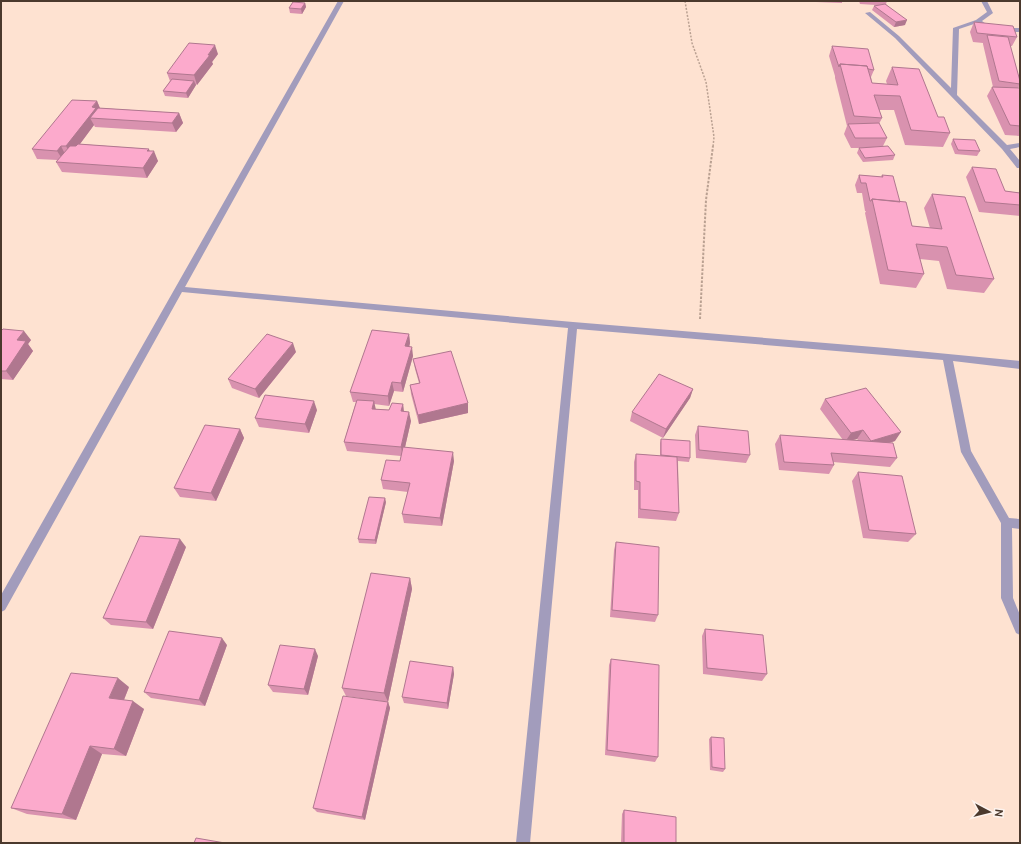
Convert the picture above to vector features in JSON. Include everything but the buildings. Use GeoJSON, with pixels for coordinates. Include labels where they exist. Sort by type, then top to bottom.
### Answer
{"type":"FeatureCollection","features":[{"type":"Feature","properties":{"kind":"street"},"geometry":{"type":"LineString","coordinates":[[1,606],[341,1]]}},
{"type":"Feature","properties":{"kind":"street"},"geometry":{"type":"LineString","coordinates":[[954,95],[956,28],[978,21],[990,13],[984,1]]}},
{"type":"Feature","properties":{"kind":"street"},"geometry":{"type":"LineString","coordinates":[[868,13],[897,37],[1005,147],[1020,166]]}},
{"type":"Feature","properties":{"kind":"street"},"geometry":{"type":"LineString","coordinates":[[978,21],[990,28],[1020,30]]}},
{"type":"Feature","properties":{"kind":"street"},"geometry":{"type":"LineString","coordinates":[[1005,147],[1020,145]]}},
{"type":"Feature","properties":{"kind":"street"},"geometry":{"type":"LineString","coordinates":[[179,289],[1020,364]]}},
{"type":"Feature","properties":{"kind":"street"},"geometry":{"type":"LineString","coordinates":[[523,843],[572,325]]}},
{"type":"Feature","properties":{"kind":"street"},"geometry":{"type":"LineString","coordinates":[[947,357],[966,452],[1006,522],[1007,598],[1020,629]]}},
{"type":"Feature","properties":{"kind":"street"},"geometry":{"type":"LineString","coordinates":[[1006,522],[1020,524]]}},
{"type":"Feature","properties":{"kind":"path"},"geometry":{"type":"LineString","coordinates":[[685,1],[692,43],[706,82],[714,137],[706,200],[703,283],[699,336]]}}]}
